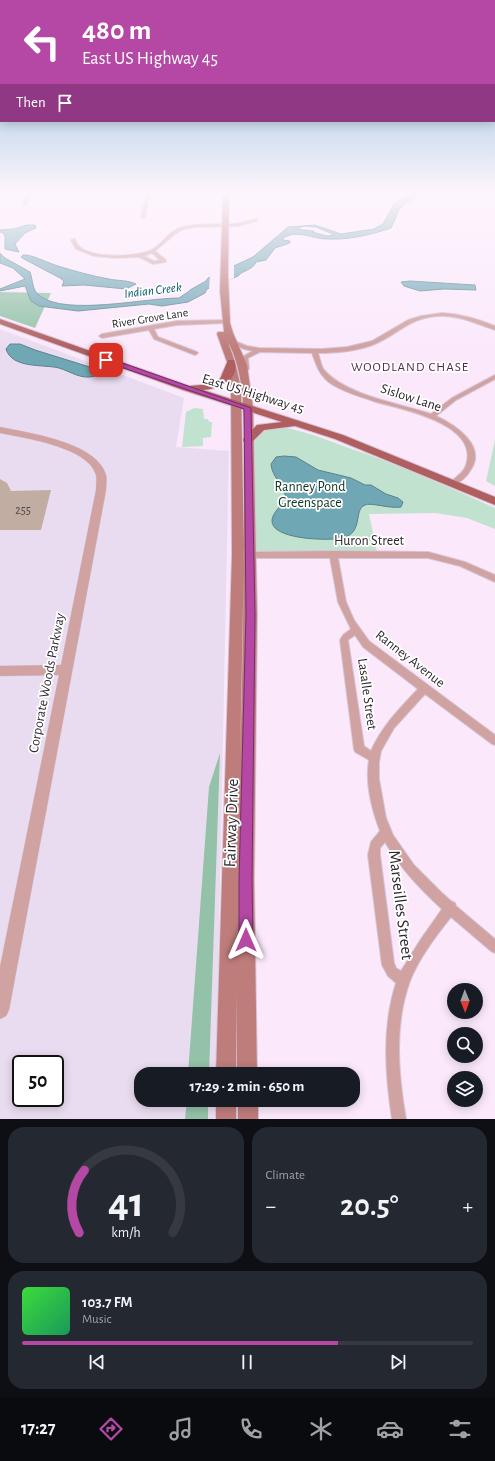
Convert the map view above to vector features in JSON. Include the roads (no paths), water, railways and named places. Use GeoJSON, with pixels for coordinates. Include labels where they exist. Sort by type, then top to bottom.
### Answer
{"type":"FeatureCollection","features":[{"type":"Feature","properties":{"kind":"main road"},"geometry":{"type":"LineString","coordinates":[[222,246],[222,322],[236,388],[242,406]]}},
{"type":"Feature","properties":{"kind":"main road","name":"East US Highway 45"},"geometry":{"type":"LineString","coordinates":[[0,321],[186,388],[339,437],[495,501]]}},
{"type":"Feature","properties":{"kind":"main road"},"geometry":{"type":"LineString","coordinates":[[222,322],[230,341],[238,351],[242,361],[245,380],[242,406]]}},
{"type":"Feature","properties":{"kind":"main road"},"geometry":{"type":"LineString","coordinates":[[186,388],[218,386],[226,380],[230,373],[231,362]]}},
{"type":"Feature","properties":{"kind":"main road","name":"Fairway Drive"},"geometry":{"type":"LineString","coordinates":[[226,1067],[229,896],[248,440],[242,406]]}},
{"type":"Feature","properties":{"kind":"main road","name":"Fairway Drive"},"geometry":{"type":"LineString","coordinates":[[242,406],[244,555],[250,615],[245,880],[247,1067]]}},
{"type":"Feature","properties":{"kind":"main road"},"geometry":{"type":"LineString","coordinates":[[248,440],[254,432],[264,426],[302,424]]}},
{"type":"Feature","properties":{"kind":"main road"},"geometry":{"type":"LineString","coordinates":[[226,1107],[226,1119]]}},
{"type":"Feature","properties":{"kind":"main road"},"geometry":{"type":"LineString","coordinates":[[248,1107],[248,1119]]}},
{"type":"Feature","properties":{"kind":"street"},"geometry":{"type":"LineString","coordinates":[[77,246],[100,255],[126,257],[139,256],[152,251],[157,246]]}},
{"type":"Feature","properties":{"kind":"street"},"geometry":{"type":"LineString","coordinates":[[139,256],[153,263],[164,261],[162,257],[152,251]]}},
{"type":"Feature","properties":{"kind":"street"},"geometry":{"type":"LineString","coordinates":[[230,341],[246,348],[259,350],[358,348],[379,342],[409,321],[433,315],[449,315],[470,318],[495,328]]}},
{"type":"Feature","properties":{"kind":"street","name":"River Grove Lane"},"geometry":{"type":"LineString","coordinates":[[102,336],[185,322],[222,322]]}},
{"type":"Feature","properties":{"kind":"street"},"geometry":{"type":"LineString","coordinates":[[151,328],[156,338],[195,353]]}},
{"type":"Feature","properties":{"kind":"street"},"geometry":{"type":"LineString","coordinates":[[245,380],[248,374],[244,362],[245,357],[259,350]]}},
{"type":"Feature","properties":{"kind":"street","name":"Sislow Lane"},"geometry":{"type":"LineString","coordinates":[[314,350],[317,364],[322,374],[334,383],[350,390],[432,416],[454,428],[463,436],[470,449],[472,457],[466,472],[454,483]]}},
{"type":"Feature","properties":{"kind":"street"},"geometry":{"type":"LineString","coordinates":[[432,416],[454,398],[495,377]]}},
{"type":"Feature","properties":{"kind":"street","name":"Corporate Woods Parkway"},"geometry":{"type":"LineString","coordinates":[[0,430],[78,451],[93,462],[100,474],[101,490],[0,1010]]}},
{"type":"Feature","properties":{"kind":"street","name":"Ranney Avenue"},"geometry":{"type":"LineString","coordinates":[[334,554],[343,607],[355,630],[375,652],[495,741]]}},
{"type":"Feature","properties":{"kind":"street","name":"Huron Street"},"geometry":{"type":"LineString","coordinates":[[244,555],[428,555],[451,559],[480,570],[495,579]]}},
{"type":"Feature","properties":{"kind":"street","name":"Lasalle Street"},"geometry":{"type":"LineString","coordinates":[[355,630],[344,640],[359,749],[374,758]]}},
{"type":"Feature","properties":{"kind":"street"},"geometry":{"type":"LineString","coordinates":[[0,671],[66,670]]}},
{"type":"Feature","properties":{"kind":"street","name":"Lasalle Street"},"geometry":{"type":"LineString","coordinates":[[424,689],[387,730],[374,758],[372,766],[373,781],[380,818],[398,853],[409,866],[495,947]]}},
{"type":"Feature","properties":{"kind":"street","name":"Marseilles Street"},"geometry":{"type":"LineString","coordinates":[[386,832],[375,846],[374,855],[388,965],[392,972],[404,981]]}},
{"type":"Feature","properties":{"kind":"street","name":"Marseilles Street"},"geometry":{"type":"LineString","coordinates":[[399,1119],[393,1084],[393,1051],[396,1013],[404,981],[451,907]]}},
{"type":"Feature","properties":{"kind":"water"},"geometry":{"type":"Polygon","coordinates":[[[5,246],[16,246],[19,252],[5,249],[5,246]]]}},
{"type":"Feature","properties":{"kind":"water","name":"Indian Creek"},"geometry":{"type":"Polygon","coordinates":[[[266,246],[280,246],[275,248],[266,260],[256,262],[253,267],[242,272],[238,276],[207,289],[205,293],[188,302],[162,306],[149,304],[78,311],[39,306],[31,301],[25,286],[0,291],[0,289],[25,279],[13,268],[0,263],[0,253],[5,258],[30,272],[37,294],[52,302],[68,305],[106,304],[179,298],[206,281],[208,278],[253,257],[266,246]]]}},
{"type":"Feature","properties":{"kind":"water"},"geometry":{"type":"Polygon","coordinates":[[[23,255],[83,273],[136,284],[126,289],[84,285],[62,286],[64,281],[24,259],[21,257],[23,255]]]}},
{"type":"Feature","properties":{"kind":"water"},"geometry":{"type":"Polygon","coordinates":[[[410,281],[475,285],[476,290],[444,289],[420,291],[404,286],[401,282],[410,281]]]}},
{"type":"Feature","properties":{"kind":"water"},"geometry":{"type":"Polygon","coordinates":[[[10,344],[20,344],[93,368],[98,373],[95,376],[85,377],[59,368],[21,363],[9,355],[6,349],[10,344]]]}},
{"type":"Feature","properties":{"kind":"water"},"geometry":{"type":"Polygon","coordinates":[[[276,457],[296,457],[318,470],[351,478],[365,485],[371,485],[386,494],[398,498],[403,502],[401,507],[371,504],[365,505],[359,511],[354,531],[343,538],[302,538],[280,532],[274,527],[272,520],[276,512],[286,500],[271,464],[276,457]]]}},
{"type":"Feature","properties":{"kind":"district","name":"WOODLAND CHASE"},"geometry":{"type":"Point","coordinates":[410,367]}},
{"type":"Feature","properties":{"kind":"park label","name":"Ranney Pond Greenspace"},"geometry":{"type":"Point","coordinates":[310,496]}}]}
